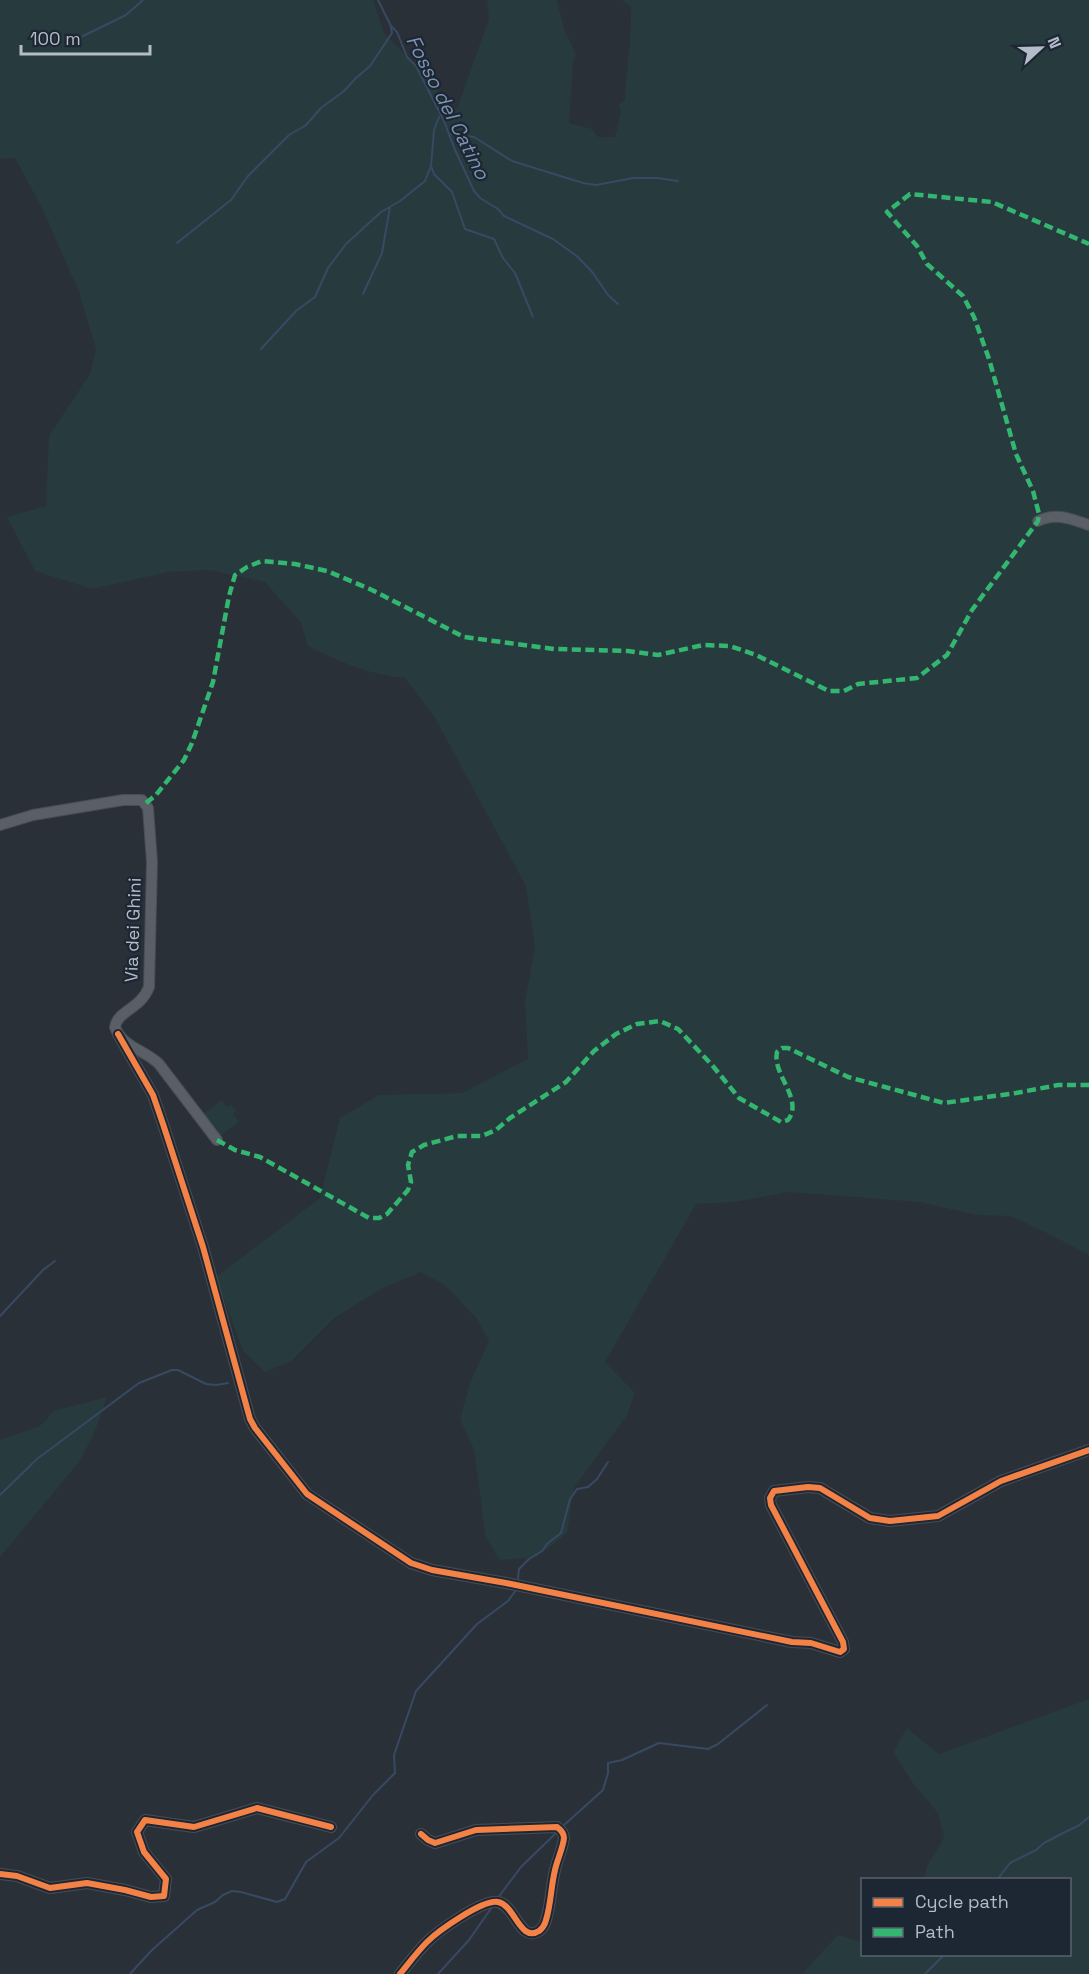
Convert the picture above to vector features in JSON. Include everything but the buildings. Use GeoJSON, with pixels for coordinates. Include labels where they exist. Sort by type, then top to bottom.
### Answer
{"type":"FeatureCollection","features":[{"type":"Feature","properties":{"kind":"street"},"geometry":{"type":"LineString","coordinates":[[1038,521],[1048,516],[1063,516],[1089,525]]}},
{"type":"Feature","properties":{"kind":"street","name":"Via dei Ghini"},"geometry":{"type":"LineString","coordinates":[[0,825],[33,815],[123,800],[142,800],[148,808],[152,862],[149,987],[141,1002],[119,1016],[115,1027],[118,1034]]}},
{"type":"Feature","properties":{"kind":"street"},"geometry":{"type":"LineString","coordinates":[[118,1034],[128,1044],[151,1056],[159,1064],[218,1140]]}},
{"type":"Feature","properties":{"kind":"street"},"geometry":{"type":"LineString","coordinates":[[118,1034],[153,1095],[163,1124],[196,1223],[250,1419],[307,1494],[411,1563],[432,1570],[792,1642],[811,1643],[840,1652],[844,1649],[843,1642],[771,1505],[770,1497],[774,1491],[791,1488],[820,1488],[870,1518],[890,1521],[938,1516],[1001,1481],[1089,1450]]}},
{"type":"Feature","properties":{"kind":"street"},"geometry":{"type":"LineString","coordinates":[[0,1874],[16,1876],[50,1888],[87,1883],[151,1897],[164,1896],[166,1879],[144,1852],[136,1832],[145,1820],[194,1827],[257,1808],[331,1827]]}},
{"type":"Feature","properties":{"kind":"street"},"geometry":{"type":"LineString","coordinates":[[400,1974],[418,1951],[438,1933],[491,1902],[506,1905],[524,1931],[538,1932],[544,1927],[547,1917],[554,1871],[564,1838],[562,1831],[557,1827],[476,1830],[435,1843],[421,1834]]}},
{"type":"Feature","properties":{"kind":"green space"},"geometry":{"type":"Polygon","coordinates":[[[0,0],[373,0],[384,33],[457,109],[489,19],[487,0],[557,0],[564,29],[576,54],[573,63],[569,123],[592,129],[598,137],[615,137],[621,112],[619,104],[625,100],[631,31],[631,7],[622,0],[1089,0],[1089,1255],[1010,1216],[977,1215],[919,1202],[788,1192],[735,1202],[696,1204],[605,1362],[635,1393],[627,1415],[574,1488],[567,1533],[537,1557],[500,1560],[486,1538],[474,1450],[460,1419],[470,1383],[489,1341],[477,1319],[446,1286],[421,1272],[381,1289],[334,1318],[291,1361],[265,1372],[243,1351],[216,1277],[320,1198],[340,1118],[379,1095],[462,1093],[528,1059],[525,1002],[535,947],[526,886],[434,716],[405,678],[355,667],[308,646],[301,623],[265,582],[209,570],[168,572],[92,589],[35,571],[7,517],[46,506],[49,436],[90,374],[96,349],[79,292],[43,210],[15,158],[0,159],[0,0]]]}},
{"type":"Feature","properties":{"kind":"green space"},"geometry":{"type":"Polygon","coordinates":[[[222,1100],[227,1107],[231,1105],[236,1111],[233,1114],[239,1122],[220,1136],[203,1114],[222,1100]]]}},
{"type":"Feature","properties":{"kind":"green space"},"geometry":{"type":"Polygon","coordinates":[[[107,1397],[94,1434],[79,1462],[0,1557],[0,1440],[40,1426],[54,1411],[107,1397]]]}},
{"type":"Feature","properties":{"kind":"green space"},"geometry":{"type":"Polygon","coordinates":[[[1089,1699],[1089,1974],[802,1974],[838,1935],[861,1942],[861,1956],[1071,1956],[1071,1878],[924,1878],[927,1866],[944,1838],[938,1813],[914,1785],[893,1752],[907,1728],[939,1754],[1089,1699]]]}},
{"type":"Feature","properties":{"kind":"waterway"},"geometry":{"type":"LineString","coordinates":[[81,37],[126,15],[143,0]]}},
{"type":"Feature","properties":{"kind":"waterway","name":"Fosso del Catino"},"geometry":{"type":"LineString","coordinates":[[378,0],[391,26],[397,32],[407,57],[416,66],[444,121],[474,191],[504,216],[553,239],[578,257],[618,304]]}},
{"type":"Feature","properties":{"kind":"waterway"},"geometry":{"type":"LineString","coordinates":[[177,243],[231,200],[248,176],[289,135],[306,125],[321,108],[344,91],[370,66],[392,33],[391,27]]}},
{"type":"Feature","properties":{"kind":"waterway"},"geometry":{"type":"LineString","coordinates":[[261,349],[296,311],[315,297],[328,268],[346,244],[381,212],[400,201],[425,181],[431,166],[434,130],[439,117]]}},
{"type":"Feature","properties":{"kind":"waterway"},"geometry":{"type":"LineString","coordinates":[[449,134],[474,137],[512,161],[583,183],[596,185],[633,178],[678,181]]}},
{"type":"Feature","properties":{"kind":"waterway"},"geometry":{"type":"LineString","coordinates":[[431,166],[434,174],[452,192],[465,229],[494,239],[503,258],[515,273],[533,317]]}},
{"type":"Feature","properties":{"kind":"waterway"},"geometry":{"type":"LineString","coordinates":[[363,294],[382,253],[390,207]]}},
{"type":"Feature","properties":{"kind":"waterway"},"geometry":{"type":"LineString","coordinates":[[0,1316],[43,1270],[55,1261]]}},
{"type":"Feature","properties":{"kind":"waterway"},"geometry":{"type":"LineString","coordinates":[[0,1495],[37,1459],[139,1383],[172,1370],[178,1370],[206,1384],[228,1383]]}},
{"type":"Feature","properties":{"kind":"waterway"},"geometry":{"type":"LineString","coordinates":[[518,1578],[519,1569],[561,1533],[570,1499],[577,1489],[588,1487],[597,1479],[608,1462]]}},
{"type":"Feature","properties":{"kind":"waterway"},"geometry":{"type":"LineString","coordinates":[[130,1974],[152,1950],[197,1910],[215,1902],[223,1895],[232,1891],[277,1902],[285,1899],[306,1862],[339,1838],[373,1795],[395,1773],[394,1755],[416,1691],[477,1624],[508,1601],[516,1590]]}},
{"type":"Feature","properties":{"kind":"waterway"},"geometry":{"type":"LineString","coordinates":[[563,1826],[603,1790],[608,1773],[608,1763],[622,1760],[659,1743],[708,1749],[718,1744],[767,1705]]}},
{"type":"Feature","properties":{"kind":"waterway"},"geometry":{"type":"LineString","coordinates":[[999,1878],[1010,1863],[1078,1826],[1089,1817]]}},
{"type":"Feature","properties":{"kind":"waterway"},"geometry":{"type":"LineString","coordinates":[[497,1899],[521,1867],[557,1832]]}},
{"type":"Feature","properties":{"kind":"waterway"},"geometry":{"type":"LineString","coordinates":[[438,1974],[469,1940],[492,1907]]}},
{"type":"Feature","properties":{"kind":"waterway"},"geometry":{"type":"LineString","coordinates":[[925,1974],[943,1956]]}},
{"type":"Feature","properties":{"kind":"marked path"},"geometry":{"type":"LineString","coordinates":[[146,803],[156,795],[184,760],[192,743],[213,682],[235,575],[262,561],[295,564],[327,571],[372,590],[464,637],[554,649],[628,651],[658,655],[703,645],[730,646],[756,655],[829,691],[844,691],[858,684],[917,678],[947,655],[972,610],[1038,521],[1039,514],[1033,491],[1016,454],[989,359],[974,317],[963,296],[927,264],[917,246],[887,212],[910,194],[992,202],[1089,244]]}},
{"type":"Feature","properties":{"kind":"marked path"},"geometry":{"type":"LineString","coordinates":[[217,1140],[235,1150],[260,1157],[369,1218],[379,1218],[387,1214],[408,1190],[411,1182],[408,1165],[412,1152],[424,1145],[457,1136],[482,1136],[496,1130],[510,1118],[566,1082],[594,1051],[616,1034],[637,1024],[660,1021],[678,1029],[739,1098],[781,1122],[788,1120],[792,1112],[790,1095],[777,1061],[777,1052],[782,1048],[788,1048],[848,1077],[944,1103],[1058,1085],[1089,1085]]}},
{"type":"Feature","properties":{"kind":"cycle path"},"geometry":{"type":"LineString","coordinates":[[118,1034],[153,1095],[163,1124],[203,1247],[250,1419],[307,1494],[411,1563],[432,1570],[792,1642],[811,1643],[840,1652],[844,1649],[843,1642],[771,1505],[770,1498],[774,1491],[820,1488],[870,1518],[890,1521],[938,1516],[1001,1481],[1089,1450]]}},
{"type":"Feature","properties":{"kind":"cycle path"},"geometry":{"type":"LineString","coordinates":[[0,1874],[17,1876],[50,1888],[87,1883],[151,1897],[164,1896],[166,1879],[144,1852],[137,1832],[145,1820],[194,1827],[257,1808],[331,1827]]}},
{"type":"Feature","properties":{"kind":"cycle path"},"geometry":{"type":"LineString","coordinates":[[400,1974],[433,1937],[472,1910],[491,1902],[498,1902],[509,1909],[527,1932],[532,1933],[542,1929],[548,1914],[556,1866],[564,1838],[557,1827],[476,1830],[435,1843],[421,1834]]}}]}
